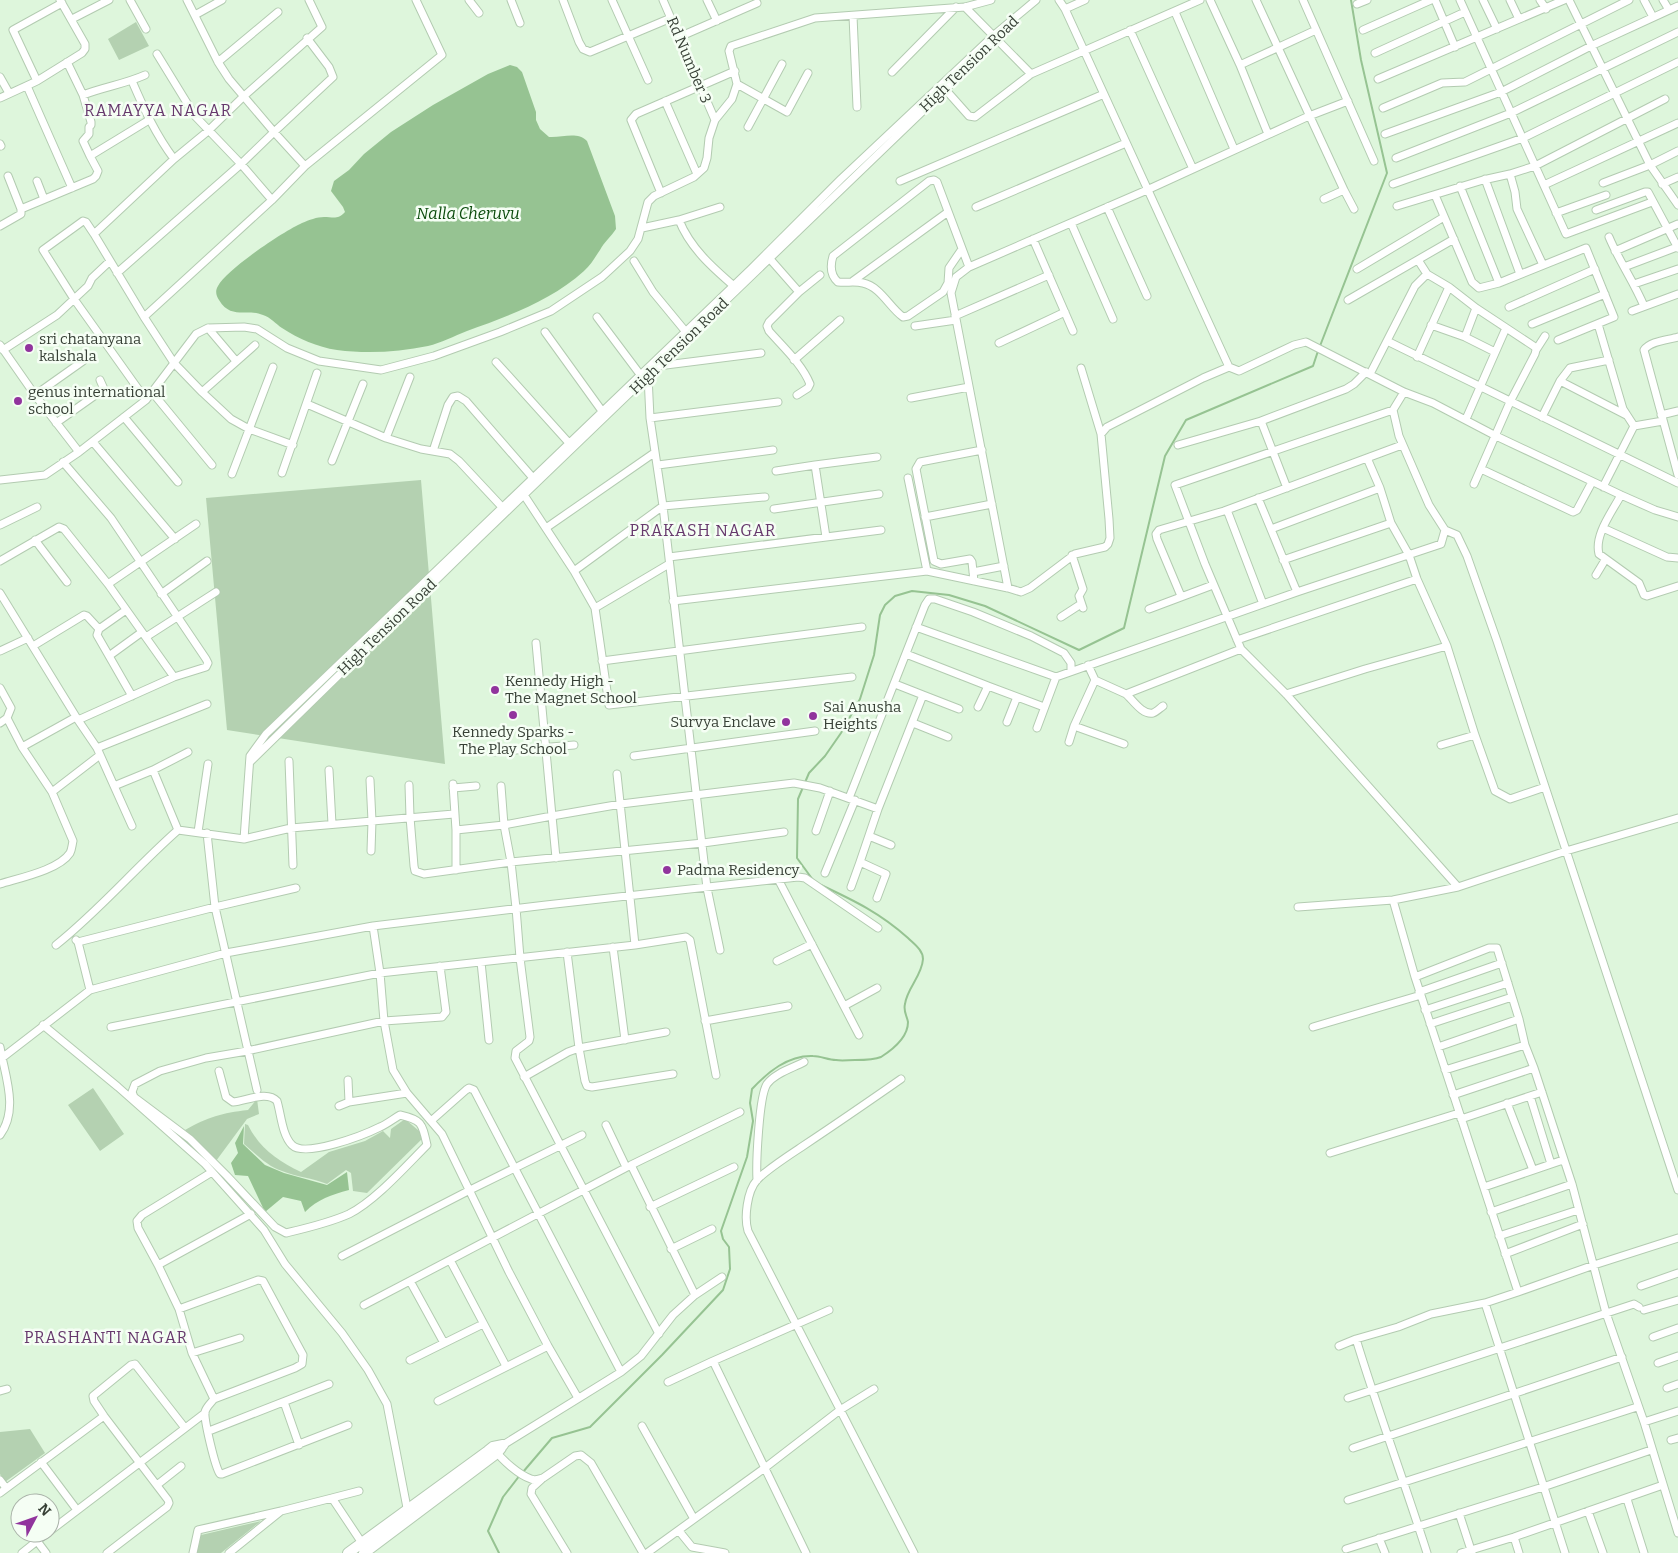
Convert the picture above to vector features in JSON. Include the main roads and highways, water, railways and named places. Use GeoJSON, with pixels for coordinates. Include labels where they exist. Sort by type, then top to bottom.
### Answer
{"type":"FeatureCollection","features":[{"type":"Feature","properties":{"kind":"water","name":"Nalla Cheruvu"},"geometry":{"type":"Polygon","coordinates":[[[510,65],[517,67],[522,72],[540,129],[549,137],[579,136],[587,141],[615,216],[616,229],[603,244],[591,264],[571,282],[528,307],[433,345],[394,351],[360,352],[322,347],[295,336],[266,316],[257,313],[234,312],[224,306],[219,300],[216,291],[223,279],[232,270],[270,242],[310,220],[324,217],[333,218],[342,215],[345,212],[343,207],[331,191],[334,181],[391,132],[433,105],[488,74],[510,65]]]}},
{"type":"Feature","properties":{"kind":"water"},"geometry":{"type":"Polygon","coordinates":[[[244,1126],[243,1144],[265,1165],[284,1173],[327,1185],[347,1172],[349,1190],[325,1198],[305,1212],[301,1201],[283,1197],[265,1212],[248,1176],[235,1175],[231,1163],[238,1153],[235,1143],[244,1126]]]}},
{"type":"Feature","properties":{"kind":"waterway"},"geometry":{"type":"LineString","coordinates":[[1320,346],[1387,173],[1361,60],[1351,0]]}},
{"type":"Feature","properties":{"kind":"waterway"},"geometry":{"type":"LineString","coordinates":[[813,880],[797,858],[798,799],[809,773],[825,756],[841,733],[860,699],[874,655],[880,615],[885,605],[895,596],[912,591],[949,595],[985,606],[1079,650],[1124,628],[1165,456],[1186,420],[1313,366],[1318,351]]}},
{"type":"Feature","properties":{"kind":"waterway"},"geometry":{"type":"LineString","coordinates":[[523,1472],[552,1438],[590,1427],[662,1355],[723,1290],[730,1269],[729,1247],[723,1239],[721,1231],[747,1157],[753,1121],[750,1103],[752,1089],[772,1071],[795,1058],[813,1056],[833,1060],[875,1059],[881,1057],[894,1047],[905,1033],[908,1022],[905,1011],[906,998],[922,965],[922,953],[898,929],[877,914],[821,885]]}},
{"type":"Feature","properties":{"kind":"waterway"},"geometry":{"type":"LineString","coordinates":[[499,1553],[488,1531],[503,1497],[520,1475]]}},
{"type":"Feature","properties":{"kind":"place","name":"sri chatanyana kalshala"},"geometry":{"type":"Point","coordinates":[29,348]}},
{"type":"Feature","properties":{"kind":"place","name":"genus international school"},"geometry":{"type":"Point","coordinates":[18,401]}},
{"type":"Feature","properties":{"kind":"place","name":"Kennedy High - The Magnet School"},"geometry":{"type":"Point","coordinates":[495,690]}},
{"type":"Feature","properties":{"kind":"place","name":"Kennedy Sparks - The Play School"},"geometry":{"type":"Point","coordinates":[513,715]}},
{"type":"Feature","properties":{"kind":"place","name":"Sai Anusha Heights"},"geometry":{"type":"Point","coordinates":[813,716]}},
{"type":"Feature","properties":{"kind":"place","name":"Survya Enclave"},"geometry":{"type":"Point","coordinates":[786,722]}},
{"type":"Feature","properties":{"kind":"place","name":"Padma Residency"},"geometry":{"type":"Point","coordinates":[667,870]}},
{"type":"Feature","properties":{"kind":"district","name":"RAMAYYA NAGAR"},"geometry":{"type":"Point","coordinates":[158,110]}},
{"type":"Feature","properties":{"kind":"district","name":"PRAKASH NAGAR"},"geometry":{"type":"Point","coordinates":[703,530]}},
{"type":"Feature","properties":{"kind":"district","name":"PRASHANTI NAGAR"},"geometry":{"type":"Point","coordinates":[106,1337]}}]}
